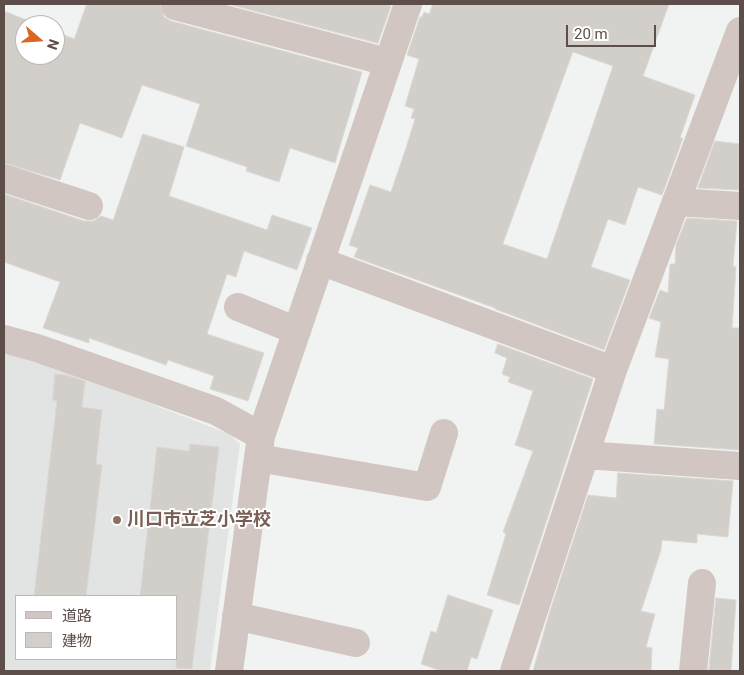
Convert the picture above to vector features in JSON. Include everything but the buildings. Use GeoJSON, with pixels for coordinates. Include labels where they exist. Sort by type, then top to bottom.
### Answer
{"type":"FeatureCollection","features":[{"type":"Feature","properties":{"kind":"street"},"geometry":{"type":"LineString","coordinates":[[229,671],[259,447],[296,331],[408,4]]}},
{"type":"Feature","properties":{"kind":"street"},"geometry":{"type":"LineString","coordinates":[[175,6],[387,62]]}},
{"type":"Feature","properties":{"kind":"street"},"geometry":{"type":"LineString","coordinates":[[514,671],[613,370],[740,31]]}},
{"type":"Feature","properties":{"kind":"street"},"geometry":{"type":"LineString","coordinates":[[4,178],[89,206]]}},
{"type":"Feature","properties":{"kind":"street"},"geometry":{"type":"LineString","coordinates":[[676,202],[740,206]]}},
{"type":"Feature","properties":{"kind":"street"},"geometry":{"type":"LineString","coordinates":[[320,261],[613,370]]}},
{"type":"Feature","properties":{"kind":"street"},"geometry":{"type":"LineString","coordinates":[[238,307],[296,331]]}},
{"type":"Feature","properties":{"kind":"street"},"geometry":{"type":"LineString","coordinates":[[4,340],[36,348],[216,411],[259,447],[427,487],[444,433]]}},
{"type":"Feature","properties":{"kind":"street"},"geometry":{"type":"LineString","coordinates":[[585,455],[740,466]]}},
{"type":"Feature","properties":{"kind":"street"},"geometry":{"type":"LineString","coordinates":[[693,671],[702,584]]}},
{"type":"Feature","properties":{"kind":"street"},"geometry":{"type":"LineString","coordinates":[[236,616],[356,643]]}},
{"type":"Feature","properties":{"kind":"shaded area","name":"川口市立芝小学校"},"geometry":{"type":"Polygon","coordinates":[[[4,349],[30,357],[229,434],[240,444],[210,671],[4,671],[4,349]]]}},
{"type":"Feature","properties":{"kind":"place","name":"川口市立芝小学校"},"geometry":{"type":"Point","coordinates":[117,520]}}]}
